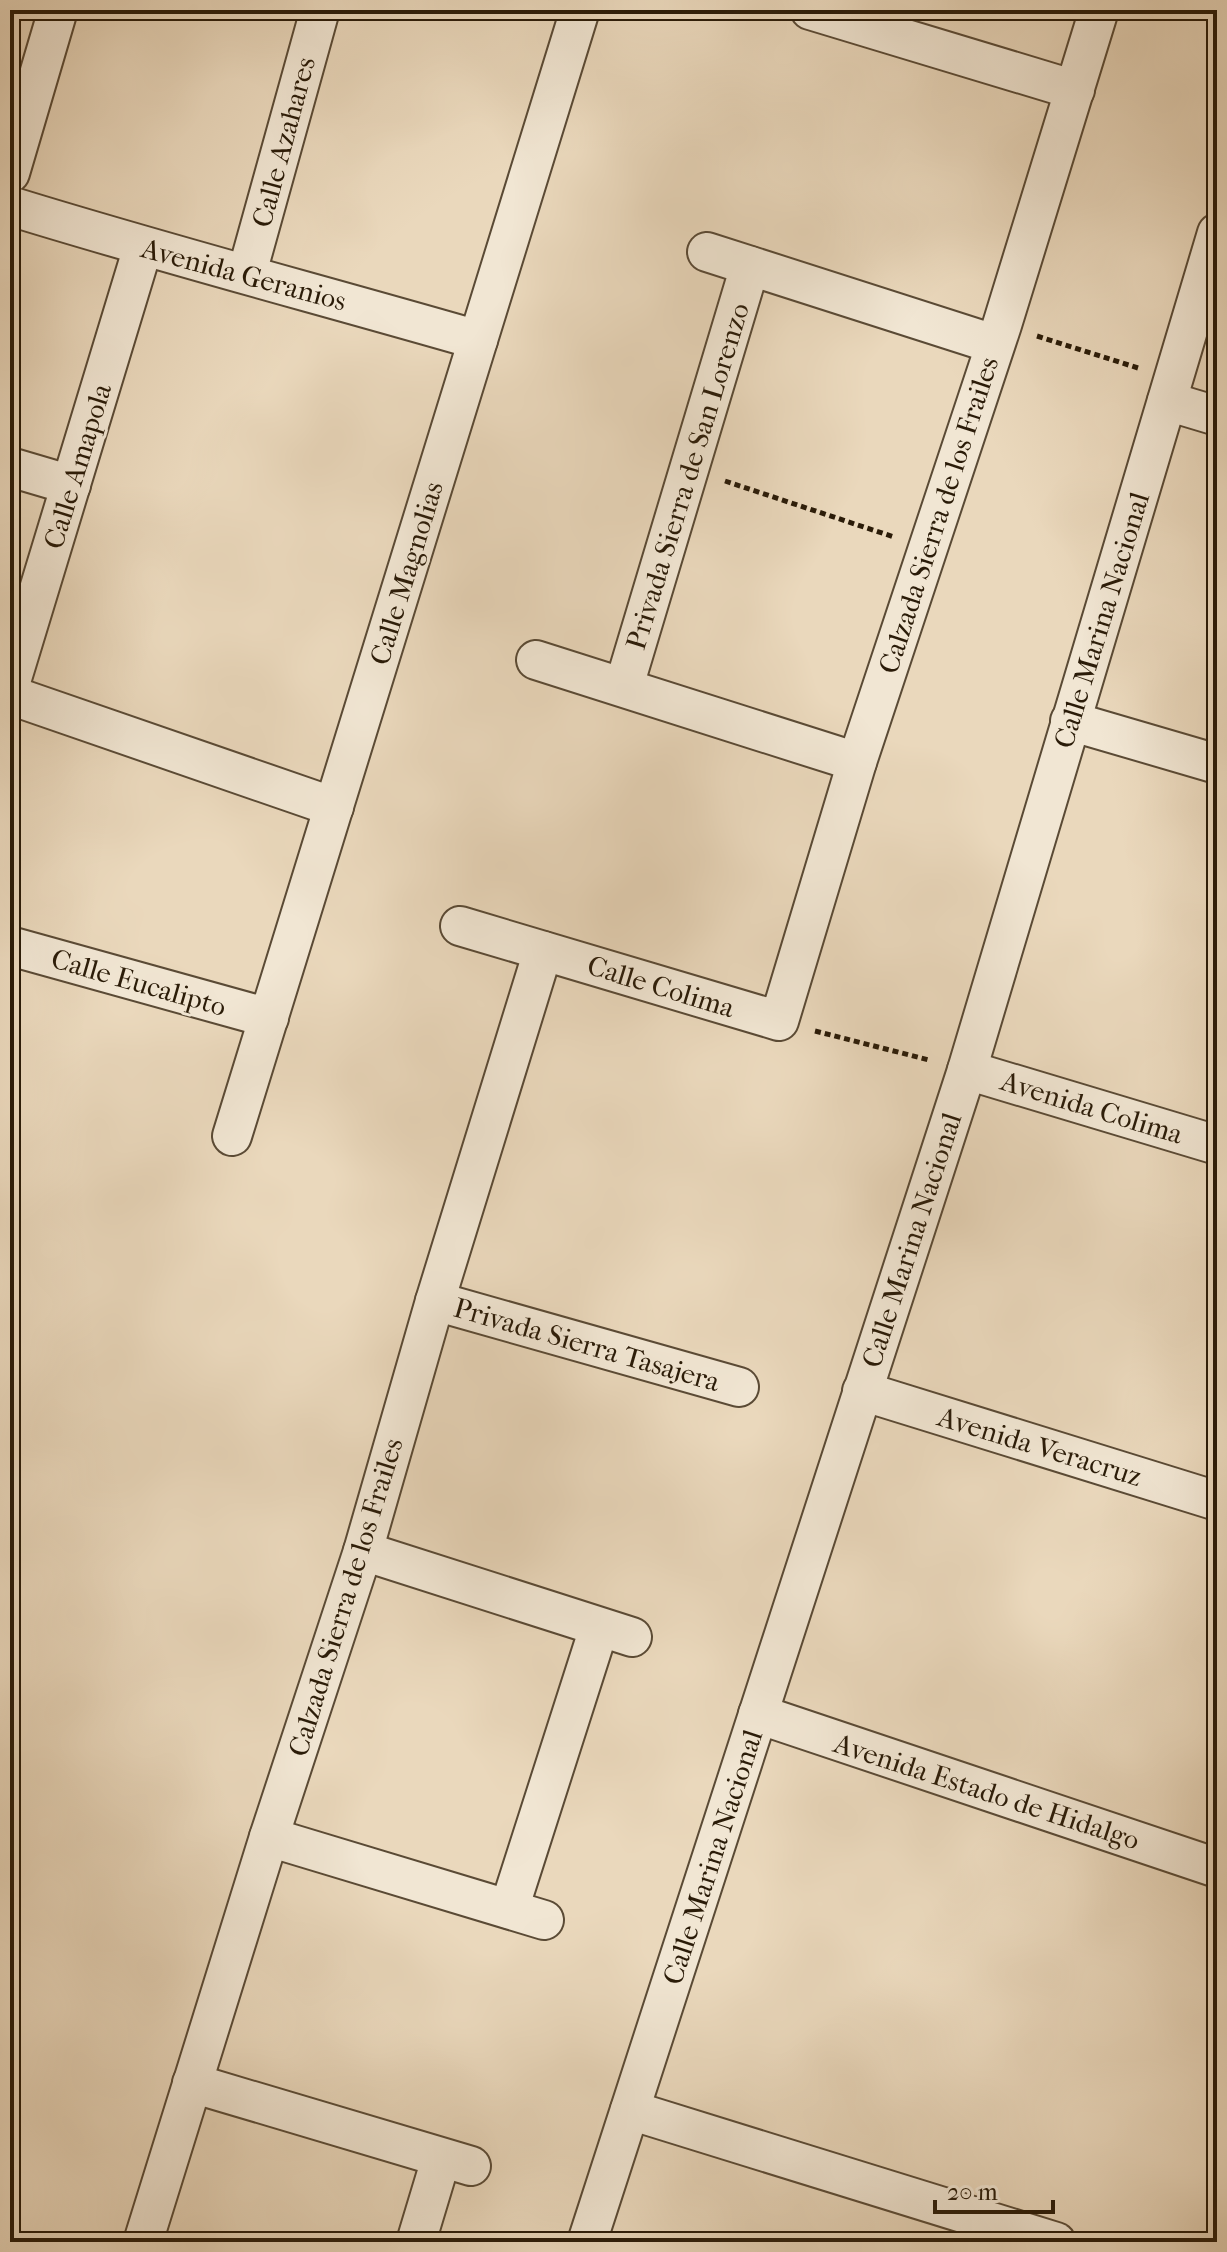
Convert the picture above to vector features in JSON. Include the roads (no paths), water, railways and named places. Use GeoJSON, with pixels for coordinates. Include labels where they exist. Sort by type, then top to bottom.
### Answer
{"type":"FeatureCollection","features":[{"type":"Feature","properties":{"kind":"street"},"geometry":{"type":"LineString","coordinates":[[10,173],[58,10]]}},
{"type":"Feature","properties":{"kind":"street","name":"Calle Azahares"},"geometry":{"type":"LineString","coordinates":[[247,273],[320,10]]}},
{"type":"Feature","properties":{"kind":"street","name":"Calle Magnolias"},"geometry":{"type":"LineString","coordinates":[[232,1136],[580,10]]}},
{"type":"Feature","properties":{"kind":"street","name":"Calzada Sierra de los Frailes"},"geometry":{"type":"LineString","coordinates":[[779,1021],[857,762],[998,334],[1099,10]]}},
{"type":"Feature","properties":{"kind":"street"},"geometry":{"type":"LineString","coordinates":[[821,12],[1075,90]]}},
{"type":"Feature","properties":{"kind":"street","name":"Avenida Geranios"},"geometry":{"type":"LineString","coordinates":[[10,206],[143,247],[247,273],[478,340]]}},
{"type":"Feature","properties":{"kind":"street","name":"Calle Marina Nacional"},"geometry":{"type":"LineString","coordinates":[[587,2242],[967,1070],[1217,233]]}},
{"type":"Feature","properties":{"kind":"street","name":"Calle Amapola"},"geometry":{"type":"LineString","coordinates":[[10,685],[143,247]]}},
{"type":"Feature","properties":{"kind":"street"},"geometry":{"type":"LineString","coordinates":[[707,252],[998,334]]}},
{"type":"Feature","properties":{"kind":"street","name":"Privada Sierra de San Lorenzo"},"geometry":{"type":"LineString","coordinates":[[624,686],[750,266]]}},
{"type":"Feature","properties":{"kind":"street"},"geometry":{"type":"LineString","coordinates":[[1170,390],[1217,416]]}},
{"type":"Feature","properties":{"kind":"street"},"geometry":{"type":"LineString","coordinates":[[10,467],[71,485]]}},
{"type":"Feature","properties":{"kind":"street"},"geometry":{"type":"LineString","coordinates":[[536,660],[857,762]]}},
{"type":"Feature","properties":{"kind":"street"},"geometry":{"type":"LineString","coordinates":[[10,695],[334,807]]}},
{"type":"Feature","properties":{"kind":"street"},"geometry":{"type":"LineString","coordinates":[[1070,721],[1217,764]]}},
{"type":"Feature","properties":{"kind":"street","name":"Calle Colima"},"geometry":{"type":"LineString","coordinates":[[460,926],[779,1021]]}},
{"type":"Feature","properties":{"kind":"street","name":"Calle Eucalipto"},"geometry":{"type":"LineString","coordinates":[[10,946],[269,1018]]}},
{"type":"Feature","properties":{"kind":"street","name":"Calzada Sierra de los Frailes"},"geometry":{"type":"LineString","coordinates":[[143,2242],[269,1837],[363,1551],[435,1301],[543,951]]}},
{"type":"Feature","properties":{"kind":"street","name":"Avenida Colima"},"geometry":{"type":"LineString","coordinates":[[967,1070],[1217,1145]]}},
{"type":"Feature","properties":{"kind":"street","name":"Privada Sierra Tasajera"},"geometry":{"type":"LineString","coordinates":[[435,1301],[739,1387]]}},
{"type":"Feature","properties":{"kind":"street","name":"Avenida Veracruz"},"geometry":{"type":"LineString","coordinates":[[862,1391],[1217,1501]]}},
{"type":"Feature","properties":{"kind":"street"},"geometry":{"type":"LineString","coordinates":[[269,1837],[526,1914],[615,1633],[363,1551]]}},
{"type":"Feature","properties":{"kind":"street","name":"Avenida Estado de Hidalgo"},"geometry":{"type":"LineString","coordinates":[[758,1714],[1217,1868]]}},
{"type":"Feature","properties":{"kind":"street"},"geometry":{"type":"LineString","coordinates":[[192,2083],[456,2162],[416,2242]]}},
{"type":"Feature","properties":{"kind":"street"},"geometry":{"type":"LineString","coordinates":[[630,2110],[1056,2242]]}}]}
